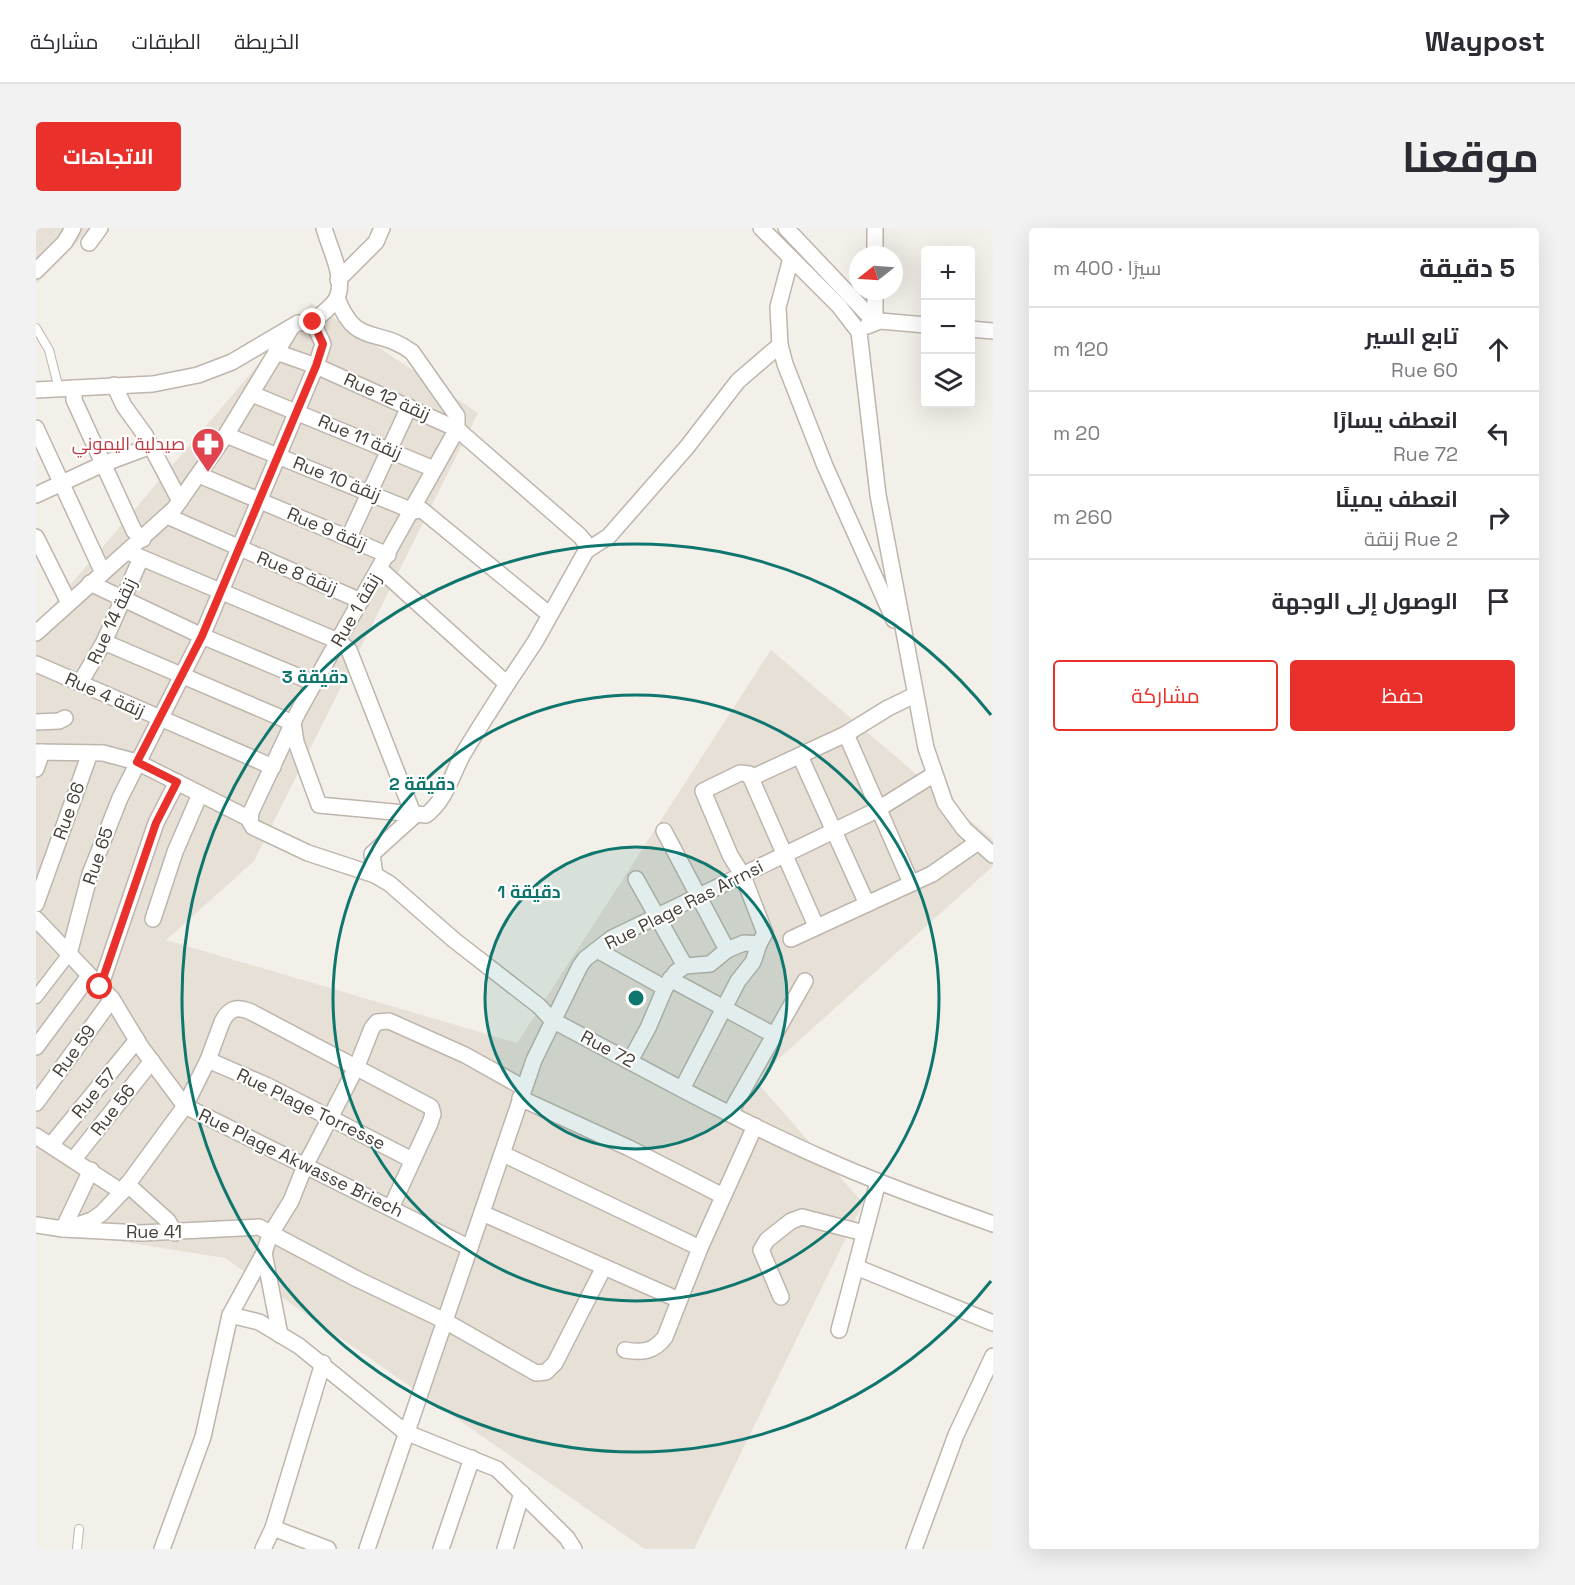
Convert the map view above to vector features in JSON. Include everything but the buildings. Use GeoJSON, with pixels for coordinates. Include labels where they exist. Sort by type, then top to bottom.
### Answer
{"type":"FeatureCollection","features":[{"type":"Feature","properties":{"kind":"street"},"geometry":{"type":"LineString","coordinates":[[36,271],[65,242],[73,228]]}},
{"type":"Feature","properties":{"kind":"street"},"geometry":{"type":"LineString","coordinates":[[89,243],[100,228]]}},
{"type":"Feature","properties":{"kind":"street"},"geometry":{"type":"LineString","coordinates":[[324,228],[335,257],[338,280],[337,298],[346,320],[353,327],[404,346],[412,352],[456,416],[457,429],[580,536],[585,542],[586,551]]}},
{"type":"Feature","properties":{"kind":"street"},"geometry":{"type":"LineString","coordinates":[[338,280],[376,242],[382,228]]}},
{"type":"Feature","properties":{"kind":"street"},"geometry":{"type":"LineString","coordinates":[[761,228],[839,306],[860,332],[874,468],[915,695],[933,775],[950,810],[978,842],[993,855]]}},
{"type":"Feature","properties":{"kind":"street"},"geometry":{"type":"LineString","coordinates":[[786,228],[875,322]]}},
{"type":"Feature","properties":{"kind":"street"},"geometry":{"type":"LineString","coordinates":[[875,228],[875,246]]}},
{"type":"Feature","properties":{"kind":"street"},"geometry":{"type":"LineString","coordinates":[[791,258],[778,307],[780,345],[825,466],[906,648]]}},
{"type":"Feature","properties":{"kind":"street"},"geometry":{"type":"LineString","coordinates":[[36,390],[162,383],[212,371],[305,320],[313,322],[337,298]]}},
{"type":"Feature","properties":{"kind":"street"},"geometry":{"type":"LineString","coordinates":[[875,300],[875,322]]}},
{"type":"Feature","properties":{"kind":"street","name":"Rue 65"},"geometry":{"type":"LineString","coordinates":[[69,954],[90,873],[137,762],[202,636],[219,591],[316,366],[323,344],[313,322]]}},
{"type":"Feature","properties":{"kind":"street"},"geometry":{"type":"LineString","coordinates":[[860,332],[875,322],[921,325]]}},
{"type":"Feature","properties":{"kind":"street"},"geometry":{"type":"LineString","coordinates":[[36,633],[90,583],[134,555],[143,539],[180,501],[226,435],[291,328]]}},
{"type":"Feature","properties":{"kind":"street"},"geometry":{"type":"LineString","coordinates":[[975,329],[993,331]]}},
{"type":"Feature","properties":{"kind":"street"},"geometry":{"type":"LineString","coordinates":[[104,642],[293,723],[296,742],[319,805],[414,816],[426,815],[435,808],[463,756],[550,615],[586,551],[609,536],[687,447],[738,381],[780,345]]}},
{"type":"Feature","properties":{"kind":"street","name":"Rue 12 زنقة"},"geometry":{"type":"LineString","coordinates":[[276,352],[316,366],[457,429]]}},
{"type":"Feature","properties":{"kind":"street"},"geometry":{"type":"LineString","coordinates":[[114,385],[124,406],[151,446],[180,501]]}},
{"type":"Feature","properties":{"kind":"street"},"geometry":{"type":"LineString","coordinates":[[67,388],[134,531],[143,539]]}},
{"type":"Feature","properties":{"kind":"street","name":"Rue 11 زنقة"},"geometry":{"type":"LineString","coordinates":[[252,394],[434,469]]}},
{"type":"Feature","properties":{"kind":"street"},"geometry":{"type":"LineString","coordinates":[[349,537],[409,407]]}},
{"type":"Feature","properties":{"kind":"street"},"geometry":{"type":"LineString","coordinates":[[36,428],[103,573]]}},
{"type":"Feature","properties":{"kind":"street","name":"Rue 1 زنقة"},"geometry":{"type":"LineString","coordinates":[[251,823],[255,800],[293,723],[413,512],[457,429]]}},
{"type":"Feature","properties":{"kind":"street","name":"Rue 10 زنقة"},"geometry":{"type":"LineString","coordinates":[[226,435],[370,492],[413,512],[422,510],[550,615]]}},
{"type":"Feature","properties":{"kind":"street"},"geometry":{"type":"LineString","coordinates":[[36,495],[103,464],[151,446]]}},
{"type":"Feature","properties":{"kind":"street","name":"Rue 9 زنقة"},"geometry":{"type":"LineString","coordinates":[[199,475],[388,555]]}},
{"type":"Feature","properties":{"kind":"street","name":"Rue 8 زنقة"},"geometry":{"type":"LineString","coordinates":[[167,516],[361,601]]}},
{"type":"Feature","properties":{"kind":"street"},"geometry":{"type":"LineString","coordinates":[[36,537],[69,603]]}},
{"type":"Feature","properties":{"kind":"street"},"geometry":{"type":"LineString","coordinates":[[134,555],[338,641],[349,650],[414,816]]}},
{"type":"Feature","properties":{"kind":"street","name":"Rue 14 زنقة"},"geometry":{"type":"LineString","coordinates":[[80,683],[104,642],[124,600],[134,555]]}},
{"type":"Feature","properties":{"kind":"street"},"geometry":{"type":"LineString","coordinates":[[380,569],[507,684]]}},
{"type":"Feature","properties":{"kind":"street"},"geometry":{"type":"LineString","coordinates":[[90,583],[202,636],[314,683]]}},
{"type":"Feature","properties":{"kind":"street","name":"Rue 4 زنقة"},"geometry":{"type":"LineString","coordinates":[[36,664],[158,719],[273,767]]}},
{"type":"Feature","properties":{"kind":"street"},"geometry":{"type":"LineString","coordinates":[[751,778],[846,734],[888,708],[915,695]]}},
{"type":"Feature","properties":{"kind":"street"},"geometry":{"type":"LineString","coordinates":[[36,722],[59,721],[65,718]]}},
{"type":"Feature","properties":{"kind":"street"},"geometry":{"type":"LineString","coordinates":[[846,734],[911,883]]}},
{"type":"Feature","properties":{"kind":"street"},"geometry":{"type":"LineString","coordinates":[[36,769],[39,752]]}},
{"type":"Feature","properties":{"kind":"street","name":"Rue 72"},"geometry":{"type":"LineString","coordinates":[[39,752],[90,753],[137,762],[308,853],[375,875],[412,900],[454,940],[539,1005],[552,1020],[755,1126],[878,1182],[993,1224]]}},
{"type":"Feature","properties":{"kind":"street","name":"Rue 66"},"geometry":{"type":"LineString","coordinates":[[36,904],[90,753]]}},
{"type":"Feature","properties":{"kind":"street"},"geometry":{"type":"LineString","coordinates":[[800,756],[867,904]]}},
{"type":"Feature","properties":{"kind":"street"},"geometry":{"type":"LineString","coordinates":[[682,1089],[738,981],[753,962],[765,928],[703,793],[740,773],[749,774],[816,926]]}},
{"type":"Feature","properties":{"kind":"street","name":"Rue Plage Ras Arrnsi"},"geometry":{"type":"LineString","coordinates":[[368,1549],[405,1432],[503,1154],[522,1093],[552,1020],[580,966],[612,939],[835,831],[880,808],[933,775]]}},
{"type":"Feature","properties":{"kind":"street"},"geometry":{"type":"LineString","coordinates":[[36,1047],[95,981],[156,823],[177,782]]}},
{"type":"Feature","properties":{"kind":"street"},"geometry":{"type":"LineString","coordinates":[[153,919],[175,852],[200,794]]}},
{"type":"Feature","properties":{"kind":"street"},"geometry":{"type":"LineString","coordinates":[[375,875],[372,854],[414,816]]}},
{"type":"Feature","properties":{"kind":"street"},"geometry":{"type":"LineString","coordinates":[[664,831],[727,950]]}},
{"type":"Feature","properties":{"kind":"street"},"geometry":{"type":"LineString","coordinates":[[791,939],[939,871],[978,842]]}},
{"type":"Feature","properties":{"kind":"street"},"geometry":{"type":"LineString","coordinates":[[636,879],[685,966]]}},
{"type":"Feature","properties":{"kind":"street","name":"Rue Plage Akwasse Briech"},"geometry":{"type":"LineString","coordinates":[[36,919],[112,999],[137,1040],[185,1106],[470,1248]]}},
{"type":"Feature","properties":{"kind":"street"},"geometry":{"type":"LineString","coordinates":[[630,1061],[668,983],[685,966],[710,964],[727,950],[744,943],[759,944]]}},
{"type":"Feature","properties":{"kind":"street"},"geometry":{"type":"LineString","coordinates":[[597,950],[724,1007],[774,1035]]}},
{"type":"Feature","properties":{"kind":"street"},"geometry":{"type":"LineString","coordinates":[[36,998],[69,954]]}},
{"type":"Feature","properties":{"kind":"street"},"geometry":{"type":"LineString","coordinates":[[730,1113],[805,981]]}},
{"type":"Feature","properties":{"kind":"street","name":"Rue 59"},"geometry":{"type":"LineString","coordinates":[[36,1103],[112,999]]}},
{"type":"Feature","properties":{"kind":"street"},"geometry":{"type":"LineString","coordinates":[[63,1229],[96,1218],[124,1188],[185,1106],[208,1060],[222,1022],[233,1009],[244,1009],[432,1107],[433,1114],[391,1208]]}},
{"type":"Feature","properties":{"kind":"street"},"geometry":{"type":"LineString","coordinates":[[162,1549],[203,1437],[230,1315],[264,1253],[270,1235],[291,1201],[305,1166],[332,1117],[357,1066],[372,1028],[377,1022],[389,1021],[465,1055],[522,1093],[723,1196]]}},
{"type":"Feature","properties":{"kind":"street","name":"Rue 57"},"geometry":{"type":"LineString","coordinates":[[41,1143],[137,1040]]}},
{"type":"Feature","properties":{"kind":"street","name":"Rue Plage Torresse"},"geometry":{"type":"LineString","coordinates":[[208,1060],[332,1117],[412,1160]]}},
{"type":"Feature","properties":{"kind":"street","name":"Rue 56"},"geometry":{"type":"LineString","coordinates":[[74,1159],[152,1061]]}},
{"type":"Feature","properties":{"kind":"street"},"geometry":{"type":"LineString","coordinates":[[625,1350],[648,1352],[660,1343],[755,1126]]}},
{"type":"Feature","properties":{"kind":"street"},"geometry":{"type":"LineString","coordinates":[[41,1143],[124,1188],[168,1221],[175,1233]]}},
{"type":"Feature","properties":{"kind":"street"},"geometry":{"type":"LineString","coordinates":[[503,1154],[700,1248]]}},
{"type":"Feature","properties":{"kind":"street"},"geometry":{"type":"LineString","coordinates":[[63,1229],[91,1170]]}},
{"type":"Feature","properties":{"kind":"street"},"geometry":{"type":"LineString","coordinates":[[839,1330],[878,1182]]}},
{"type":"Feature","properties":{"kind":"street"},"geometry":{"type":"LineString","coordinates":[[482,1213],[679,1300]]}},
{"type":"Feature","properties":{"kind":"street"},"geometry":{"type":"LineString","coordinates":[[781,1297],[761,1250],[764,1243],[791,1221],[808,1218],[864,1233]]}},
{"type":"Feature","properties":{"kind":"street","name":"Rue 41"},"geometry":{"type":"LineString","coordinates":[[36,1225],[63,1229],[175,1233],[259,1227],[270,1235],[445,1321],[536,1373],[546,1372],[561,1353],[604,1267]]}},
{"type":"Feature","properties":{"kind":"street"},"geometry":{"type":"LineString","coordinates":[[264,1253],[280,1335]]}},
{"type":"Feature","properties":{"kind":"street"},"geometry":{"type":"LineString","coordinates":[[856,1267],[993,1323]]}},
{"type":"Feature","properties":{"kind":"street"},"geometry":{"type":"LineString","coordinates":[[230,1315],[259,1322],[323,1363],[405,1432],[472,1458],[502,1473],[567,1538],[574,1549]]}},
{"type":"Feature","properties":{"kind":"street"},"geometry":{"type":"LineString","coordinates":[[914,1549],[956,1435],[993,1356]]}},
{"type":"Feature","properties":{"kind":"street"},"geometry":{"type":"LineString","coordinates":[[263,1549],[273,1528],[323,1363]]}},
{"type":"Feature","properties":{"kind":"street"},"geometry":{"type":"LineString","coordinates":[[441,1549],[472,1458]]}},
{"type":"Feature","properties":{"kind":"street"},"geometry":{"type":"LineString","coordinates":[[505,1549],[522,1493]]}},
{"type":"Feature","properties":{"kind":"street"},"geometry":{"type":"LineString","coordinates":[[273,1528],[328,1549]]}},
{"type":"Feature","properties":{"kind":"lane"},"geometry":{"type":"LineString","coordinates":[[36,328],[67,388]]}},
{"type":"Feature","properties":{"kind":"lane"},"geometry":{"type":"LineString","coordinates":[[77,1549],[79,1528]]}},
{"type":"Feature","properties":{"kind":"shaded area"},"geometry":{"type":"Polygon","coordinates":[[[36,228],[91,228],[36,284],[36,228]]]}},
{"type":"Feature","properties":{"kind":"shaded area"},"geometry":{"type":"Polygon","coordinates":[[[311,303],[478,413],[254,861],[166,940],[517,1043],[771,650],[993,840],[993,866],[755,1080],[863,1203],[694,1549],[645,1549],[225,1258],[36,1228],[36,625],[311,303]]]}},
{"type":"Feature","properties":{"kind":"place","name":"صيدلية اليموني"},"geometry":{"type":"Point","coordinates":[208,473]}},
{"type":"Feature","properties":{"kind":"route"},"geometry":{"type":"LineString","coordinates":[[100,987],[156,823],[177,782],[137,762],[202,636],[219,591],[316,366],[323,344],[313,322]]}}]}
